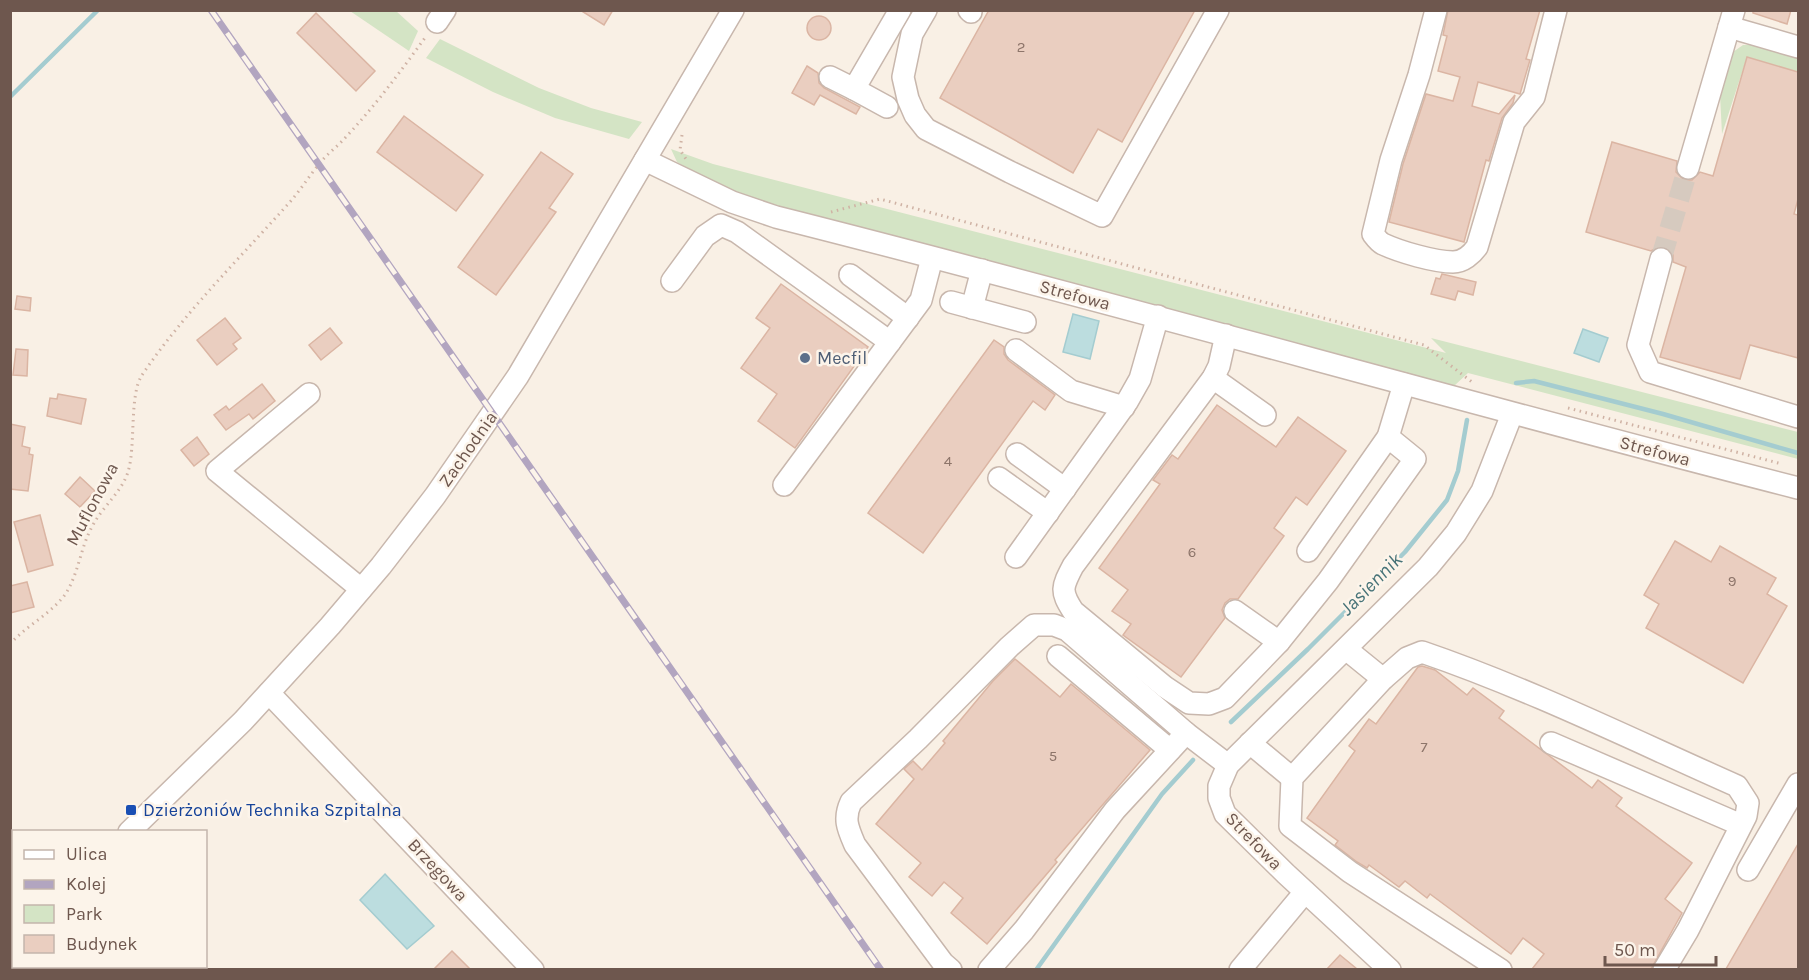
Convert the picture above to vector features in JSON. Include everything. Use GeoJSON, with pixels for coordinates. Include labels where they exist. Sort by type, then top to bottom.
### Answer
{"type":"FeatureCollection","features":[{"type":"Feature","properties":{"kind":"street","name":"Zachodnia"},"geometry":{"type":"LineString","coordinates":[[130,830],[269,693],[361,590],[435,496],[518,376],[733,10]]}},
{"type":"Feature","properties":{"kind":"street"},"geometry":{"type":"LineString","coordinates":[[854,88],[900,10]]}},
{"type":"Feature","properties":{"kind":"street"},"geometry":{"type":"LineString","coordinates":[[926,10],[912,34],[903,77],[908,99],[915,115],[926,129],[1102,216],[1218,10]]}},
{"type":"Feature","properties":{"kind":"street"},"geometry":{"type":"LineString","coordinates":[[1436,10],[1419,75],[1391,160],[1373,234],[1381,243],[1398,249],[1455,262],[1468,256],[1477,247],[1514,122],[1534,97],[1556,10]]}},
{"type":"Feature","properties":{"kind":"street"},"geometry":{"type":"LineString","coordinates":[[1688,168],[1732,19],[1798,47]]}},
{"type":"Feature","properties":{"kind":"street"},"geometry":{"type":"LineString","coordinates":[[830,77],[887,107]]}},
{"type":"Feature","properties":{"kind":"street","name":"Strefowa"},"geometry":{"type":"LineString","coordinates":[[645,160],[732,202],[776,217],[1158,316],[1512,414],[1798,488]]}},
{"type":"Feature","properties":{"kind":"street"},"geometry":{"type":"LineString","coordinates":[[672,281],[705,236],[721,225],[737,232],[890,342]]}},
{"type":"Feature","properties":{"kind":"street"},"geometry":{"type":"LineString","coordinates":[[784,485],[921,300],[932,258]]}},
{"type":"Feature","properties":{"kind":"street"},"geometry":{"type":"LineString","coordinates":[[1661,259],[1638,345],[1650,372],[1798,417]]}},
{"type":"Feature","properties":{"kind":"street"},"geometry":{"type":"LineString","coordinates":[[972,308],[982,270]]}},
{"type":"Feature","properties":{"kind":"street"},"geometry":{"type":"LineString","coordinates":[[850,275],[908,318]]}},
{"type":"Feature","properties":{"kind":"street"},"geometry":{"type":"LineString","coordinates":[[951,302],[1025,322]]}},
{"type":"Feature","properties":{"kind":"street"},"geometry":{"type":"LineString","coordinates":[[1017,557],[1124,408],[1140,379],[1158,316]]}},
{"type":"Feature","properties":{"kind":"street"},"geometry":{"type":"LineString","coordinates":[[1226,335],[1214,378],[1073,566],[1064,584],[1064,596],[1073,611],[1165,687],[1189,703],[1209,704],[1225,698],[1279,642],[1328,581],[1415,459],[1388,437]]}},
{"type":"Feature","properties":{"kind":"street"},"geometry":{"type":"LineString","coordinates":[[1016,350],[1071,390],[1124,408]]}},
{"type":"Feature","properties":{"kind":"street"},"geometry":{"type":"LineString","coordinates":[[1214,378],[1265,415]]}},
{"type":"Feature","properties":{"kind":"street"},"geometry":{"type":"LineString","coordinates":[[1308,551],[1388,437],[1404,384]]}},
{"type":"Feature","properties":{"kind":"street"},"geometry":{"type":"LineString","coordinates":[[309,394],[217,471],[361,590]]}},
{"type":"Feature","properties":{"kind":"street","name":"Strefowa"},"geometry":{"type":"LineString","coordinates":[[1390,969],[1305,892],[1225,814],[1218,798],[1219,786],[1228,765],[1428,567],[1456,533],[1482,491],[1512,414]]}},
{"type":"Feature","properties":{"kind":"street"},"geometry":{"type":"LineString","coordinates":[[1017,454],[1065,489]]}},
{"type":"Feature","properties":{"kind":"street"},"geometry":{"type":"LineString","coordinates":[[999,478],[1048,513]]}},
{"type":"Feature","properties":{"kind":"street"},"geometry":{"type":"LineString","coordinates":[[1235,611],[1279,642]]}},
{"type":"Feature","properties":{"kind":"street"},"geometry":{"type":"LineString","coordinates":[[951,969],[943,963],[855,845],[846,825],[846,814],[851,802],[1034,625],[1054,625],[1067,630],[1186,733],[1228,765]]}},
{"type":"Feature","properties":{"kind":"street"},"geometry":{"type":"LineString","coordinates":[[1346,649],[1383,680]]}},
{"type":"Feature","properties":{"kind":"street"},"geometry":{"type":"LineString","coordinates":[[1501,969],[1350,872],[1290,826],[1292,778],[1383,680],[1407,658],[1422,652],[1545,701],[1737,786],[1748,803],[1746,816],[1715,872],[1688,930],[1664,969]]}},
{"type":"Feature","properties":{"kind":"street"},"geometry":{"type":"LineString","coordinates":[[1058,656],[1170,750]]}},
{"type":"Feature","properties":{"kind":"street","name":"Brzegowa"},"geometry":{"type":"LineString","coordinates":[[269,693],[532,969]]}},
{"type":"Feature","properties":{"kind":"street"},"geometry":{"type":"LineString","coordinates":[[989,969],[1024,930],[1115,810],[1186,733]]}},
{"type":"Feature","properties":{"kind":"street"},"geometry":{"type":"LineString","coordinates":[[1250,743],[1292,778]]}},
{"type":"Feature","properties":{"kind":"street"},"geometry":{"type":"LineString","coordinates":[[1551,743],[1741,825]]}},
{"type":"Feature","properties":{"kind":"street"},"geometry":{"type":"LineString","coordinates":[[1748,870],[1798,784]]}},
{"type":"Feature","properties":{"kind":"street"},"geometry":{"type":"LineString","coordinates":[[1240,969],[1305,892]]}},
{"type":"Feature","properties":{"kind":"path","name":"Muflonowa"},"geometry":{"type":"LineString","coordinates":[[10,644],[63,596],[70,585],[93,523],[125,479],[134,433],[136,385],[166,342],[210,288],[396,79],[441,16]]}},
{"type":"Feature","properties":{"kind":"path"},"geometry":{"type":"LineString","coordinates":[[682,133],[680,150],[684,157],[693,164]]}},
{"type":"Feature","properties":{"kind":"path"},"geometry":{"type":"LineString","coordinates":[[825,214],[880,199],[1424,345],[1473,384]]}},
{"type":"Feature","properties":{"kind":"path"},"geometry":{"type":"LineString","coordinates":[[1568,408],[1788,465]]}},
{"type":"Feature","properties":{"kind":"green space"},"geometry":{"type":"Polygon","coordinates":[[[350,11],[396,11],[418,31],[409,51],[350,11]]]}},
{"type":"Feature","properties":{"kind":"green space"},"geometry":{"type":"Polygon","coordinates":[[[440,39],[539,88],[591,108],[642,122],[629,139],[555,118],[493,92],[426,58],[440,39]]]}},
{"type":"Feature","properties":{"kind":"green space"},"geometry":{"type":"Polygon","coordinates":[[[1743,45],[1756,45],[1798,57],[1798,72],[1747,57],[1722,134],[1720,95],[1733,52],[1743,45]]]}},
{"type":"Feature","properties":{"kind":"green space"},"geometry":{"type":"Polygon","coordinates":[[[671,149],[713,164],[1446,353],[1431,338],[1798,432],[1798,459],[1468,373],[1454,386],[785,210],[706,181],[677,162],[671,149]]]}},
{"type":"Feature","properties":{"kind":"water"},"geometry":{"type":"Polygon","coordinates":[[[1073,314],[1099,321],[1090,359],[1063,352],[1073,314]]]}},
{"type":"Feature","properties":{"kind":"water"},"geometry":{"type":"Polygon","coordinates":[[[1583,329],[1608,338],[1599,362],[1574,353],[1583,329]]]}},
{"type":"Feature","properties":{"kind":"water"},"geometry":{"type":"Polygon","coordinates":[[[385,874],[434,926],[407,949],[360,900],[385,874]]]}},
{"type":"Feature","properties":{"kind":"building"},"geometry":{"type":"Polygon","coordinates":[[[580,10],[613,10],[604,25],[580,10]]]}},
{"type":"Feature","properties":{"kind":"building"},"geometry":{"type":"Polygon","coordinates":[[[989,10],[1195,10],[1122,142],[1098,129],[1073,173],[940,98],[989,10]]]}},
{"type":"Feature","properties":{"kind":"building"},"geometry":{"type":"Polygon","coordinates":[[[1448,10],[1540,10],[1526,59],[1530,60],[1520,94],[1478,82],[1472,106],[1499,114],[1515,95],[1513,103],[1502,118],[1489,161],[1486,160],[1464,242],[1389,222],[1403,164],[1426,94],[1453,101],[1460,77],[1438,71],[1447,36],[1443,35],[1448,10]]]}},
{"type":"Feature","properties":{"kind":"building"},"geometry":{"type":"Polygon","coordinates":[[[1753,10],[1791,10],[1787,24],[1753,13],[1753,10]]]}},
{"type":"Feature","properties":{"kind":"building"},"geometry":{"type":"Polygon","coordinates":[[[316,13],[375,71],[356,91],[297,33],[316,13]]]}},
{"type":"Feature","properties":{"kind":"building"},"geometry":{"type":"Polygon","coordinates":[[[819,16],[828,19],[831,28],[828,37],[819,40],[810,37],[807,28],[810,19],[819,16]]]}},
{"type":"Feature","properties":{"kind":"building"},"geometry":{"type":"Polygon","coordinates":[[[1747,57],[1798,72],[1798,199],[1794,214],[1798,215],[1798,358],[1750,345],[1740,379],[1660,357],[1686,267],[1673,262],[1670,250],[1658,247],[1651,251],[1586,232],[1612,142],[1677,161],[1676,172],[1684,180],[1692,180],[1700,172],[1713,176],[1747,57]]]}},
{"type":"Feature","properties":{"kind":"building"},"geometry":{"type":"Polygon","coordinates":[[[807,66],[818,73],[819,83],[824,88],[860,107],[856,114],[820,95],[814,105],[792,93],[807,66]]]}},
{"type":"Feature","properties":{"kind":"building"},"geometry":{"type":"Polygon","coordinates":[[[404,116],[483,175],[456,211],[377,152],[404,116]]]}},
{"type":"Feature","properties":{"kind":"building"},"geometry":{"type":"Polygon","coordinates":[[[541,152],[573,174],[549,208],[556,212],[496,295],[458,267],[541,152]]]}},
{"type":"Feature","properties":{"kind":"building"},"geometry":{"type":"Polygon","coordinates":[[[1442,274],[1476,282],[1473,295],[1458,291],[1455,300],[1431,294],[1436,278],[1440,279],[1442,274]]]}},
{"type":"Feature","properties":{"kind":"building","name":"Mecfil"},"geometry":{"type":"Polygon","coordinates":[[[781,284],[868,347],[795,448],[758,421],[777,394],[741,368],[770,328],[756,318],[781,284]]]}},
{"type":"Feature","properties":{"kind":"building"},"geometry":{"type":"Polygon","coordinates":[[[17,296],[31,298],[30,311],[15,309],[17,296]]]}},
{"type":"Feature","properties":{"kind":"building"},"geometry":{"type":"Polygon","coordinates":[[[225,318],[241,338],[233,344],[237,349],[217,365],[197,340],[225,318]]]}},
{"type":"Feature","properties":{"kind":"building"},"geometry":{"type":"Polygon","coordinates":[[[330,328],[342,343],[321,360],[309,345],[330,328]]]}},
{"type":"Feature","properties":{"kind":"building"},"geometry":{"type":"Polygon","coordinates":[[[994,340],[1004,347],[1004,354],[1008,360],[1055,395],[1045,410],[1033,401],[923,553],[868,513],[994,340]]]}},
{"type":"Feature","properties":{"kind":"building"},"geometry":{"type":"Polygon","coordinates":[[[16,349],[28,350],[27,376],[13,375],[16,349]]]}},
{"type":"Feature","properties":{"kind":"building"},"geometry":{"type":"Polygon","coordinates":[[[262,384],[275,401],[253,419],[249,414],[226,430],[214,415],[226,406],[229,410],[262,384]]]}},
{"type":"Feature","properties":{"kind":"building"},"geometry":{"type":"Polygon","coordinates":[[[58,394],[86,399],[81,424],[47,416],[50,398],[57,399],[58,394]]]}},
{"type":"Feature","properties":{"kind":"building"},"geometry":{"type":"Polygon","coordinates":[[[1217,405],[1276,447],[1298,417],[1346,451],[1307,505],[1296,497],[1274,528],[1284,536],[1238,599],[1230,599],[1225,603],[1222,610],[1225,618],[1181,677],[1123,635],[1131,624],[1112,611],[1128,590],[1099,568],[1160,484],[1153,480],[1172,455],[1178,459],[1217,405]]]}},
{"type":"Feature","properties":{"kind":"building"},"geometry":{"type":"Polygon","coordinates":[[[10,424],[25,427],[22,446],[30,448],[29,454],[33,455],[28,491],[10,489],[10,424]]]}},
{"type":"Feature","properties":{"kind":"building"},"geometry":{"type":"Polygon","coordinates":[[[197,437],[209,454],[194,466],[181,450],[197,437]]]}},
{"type":"Feature","properties":{"kind":"building"},"geometry":{"type":"Polygon","coordinates":[[[80,477],[95,491],[80,507],[65,494],[80,477]]]}},
{"type":"Feature","properties":{"kind":"building"},"geometry":{"type":"Polygon","coordinates":[[[40,515],[53,565],[28,572],[14,522],[40,515]]]}},
{"type":"Feature","properties":{"kind":"building"},"geometry":{"type":"Polygon","coordinates":[[[1675,541],[1711,562],[1720,546],[1776,578],[1767,594],[1787,606],[1743,683],[1646,628],[1659,604],[1644,595],[1675,541]]]}},
{"type":"Feature","properties":{"kind":"building"},"geometry":{"type":"Polygon","coordinates":[[[27,582],[34,607],[10,613],[10,586],[27,582]]]}},
{"type":"Feature","properties":{"kind":"building"},"geometry":{"type":"Polygon","coordinates":[[[1015,659],[1060,697],[1071,684],[1150,750],[1055,860],[1057,862],[987,944],[951,913],[963,898],[944,882],[932,896],[909,877],[921,863],[876,824],[914,779],[904,769],[913,761],[922,770],[993,681],[1015,659]]]}},
{"type":"Feature","properties":{"kind":"building"},"geometry":{"type":"Polygon","coordinates":[[[1418,667],[1435,670],[1467,695],[1473,688],[1504,711],[1499,718],[1592,788],[1598,780],[1622,798],[1616,806],[1692,863],[1665,899],[1682,913],[1651,969],[1532,969],[1544,954],[1523,938],[1511,954],[1430,894],[1427,898],[1405,881],[1399,887],[1369,865],[1367,868],[1357,862],[1335,845],[1338,841],[1307,818],[1355,751],[1349,746],[1369,719],[1376,724],[1418,667]]]}},
{"type":"Feature","properties":{"kind":"building"},"geometry":{"type":"Polygon","coordinates":[[[1798,844],[1798,969],[1726,969],[1798,844]]]}},
{"type":"Feature","properties":{"kind":"building"},"geometry":{"type":"Polygon","coordinates":[[[452,951],[470,969],[434,969],[452,951]]]}},
{"type":"Feature","properties":{"kind":"building"},"geometry":{"type":"Polygon","coordinates":[[[1340,955],[1357,969],[1327,969],[1340,955]]]}},
{"type":"Feature","properties":{"kind":"waterway"},"geometry":{"type":"LineString","coordinates":[[10,97],[98,10]]}},
{"type":"Feature","properties":{"kind":"waterway","name":"Jasiennik"},"geometry":{"type":"LineString","coordinates":[[1516,383],[1534,381],[1663,414],[1798,453]]}},
{"type":"Feature","properties":{"kind":"waterway","name":"Jasiennik"},"geometry":{"type":"LineString","coordinates":[[1231,722],[1405,552],[1447,500],[1458,471],[1467,420]]}},
{"type":"Feature","properties":{"kind":"waterway","name":"Jasiennik"},"geometry":{"type":"LineString","coordinates":[[1036,970],[1162,794],[1193,760]]}},
{"type":"Feature","properties":{"kind":"tunnel"},"geometry":{"type":"LineString","coordinates":[[1661,259],[1688,168]]}},
{"type":"Feature","properties":{"kind":"railway"},"geometry":{"type":"LineString","coordinates":[[211,10],[881,970]]}},
{"type":"Feature","properties":{"kind":"place","name":"Mecfil"},"geometry":{"type":"Point","coordinates":[805,358]}},
{"type":"Feature","properties":{"kind":"place","name":"Dzierżoniów Technika Szpitalna"},"geometry":{"type":"Point","coordinates":[131,810]}}]}
